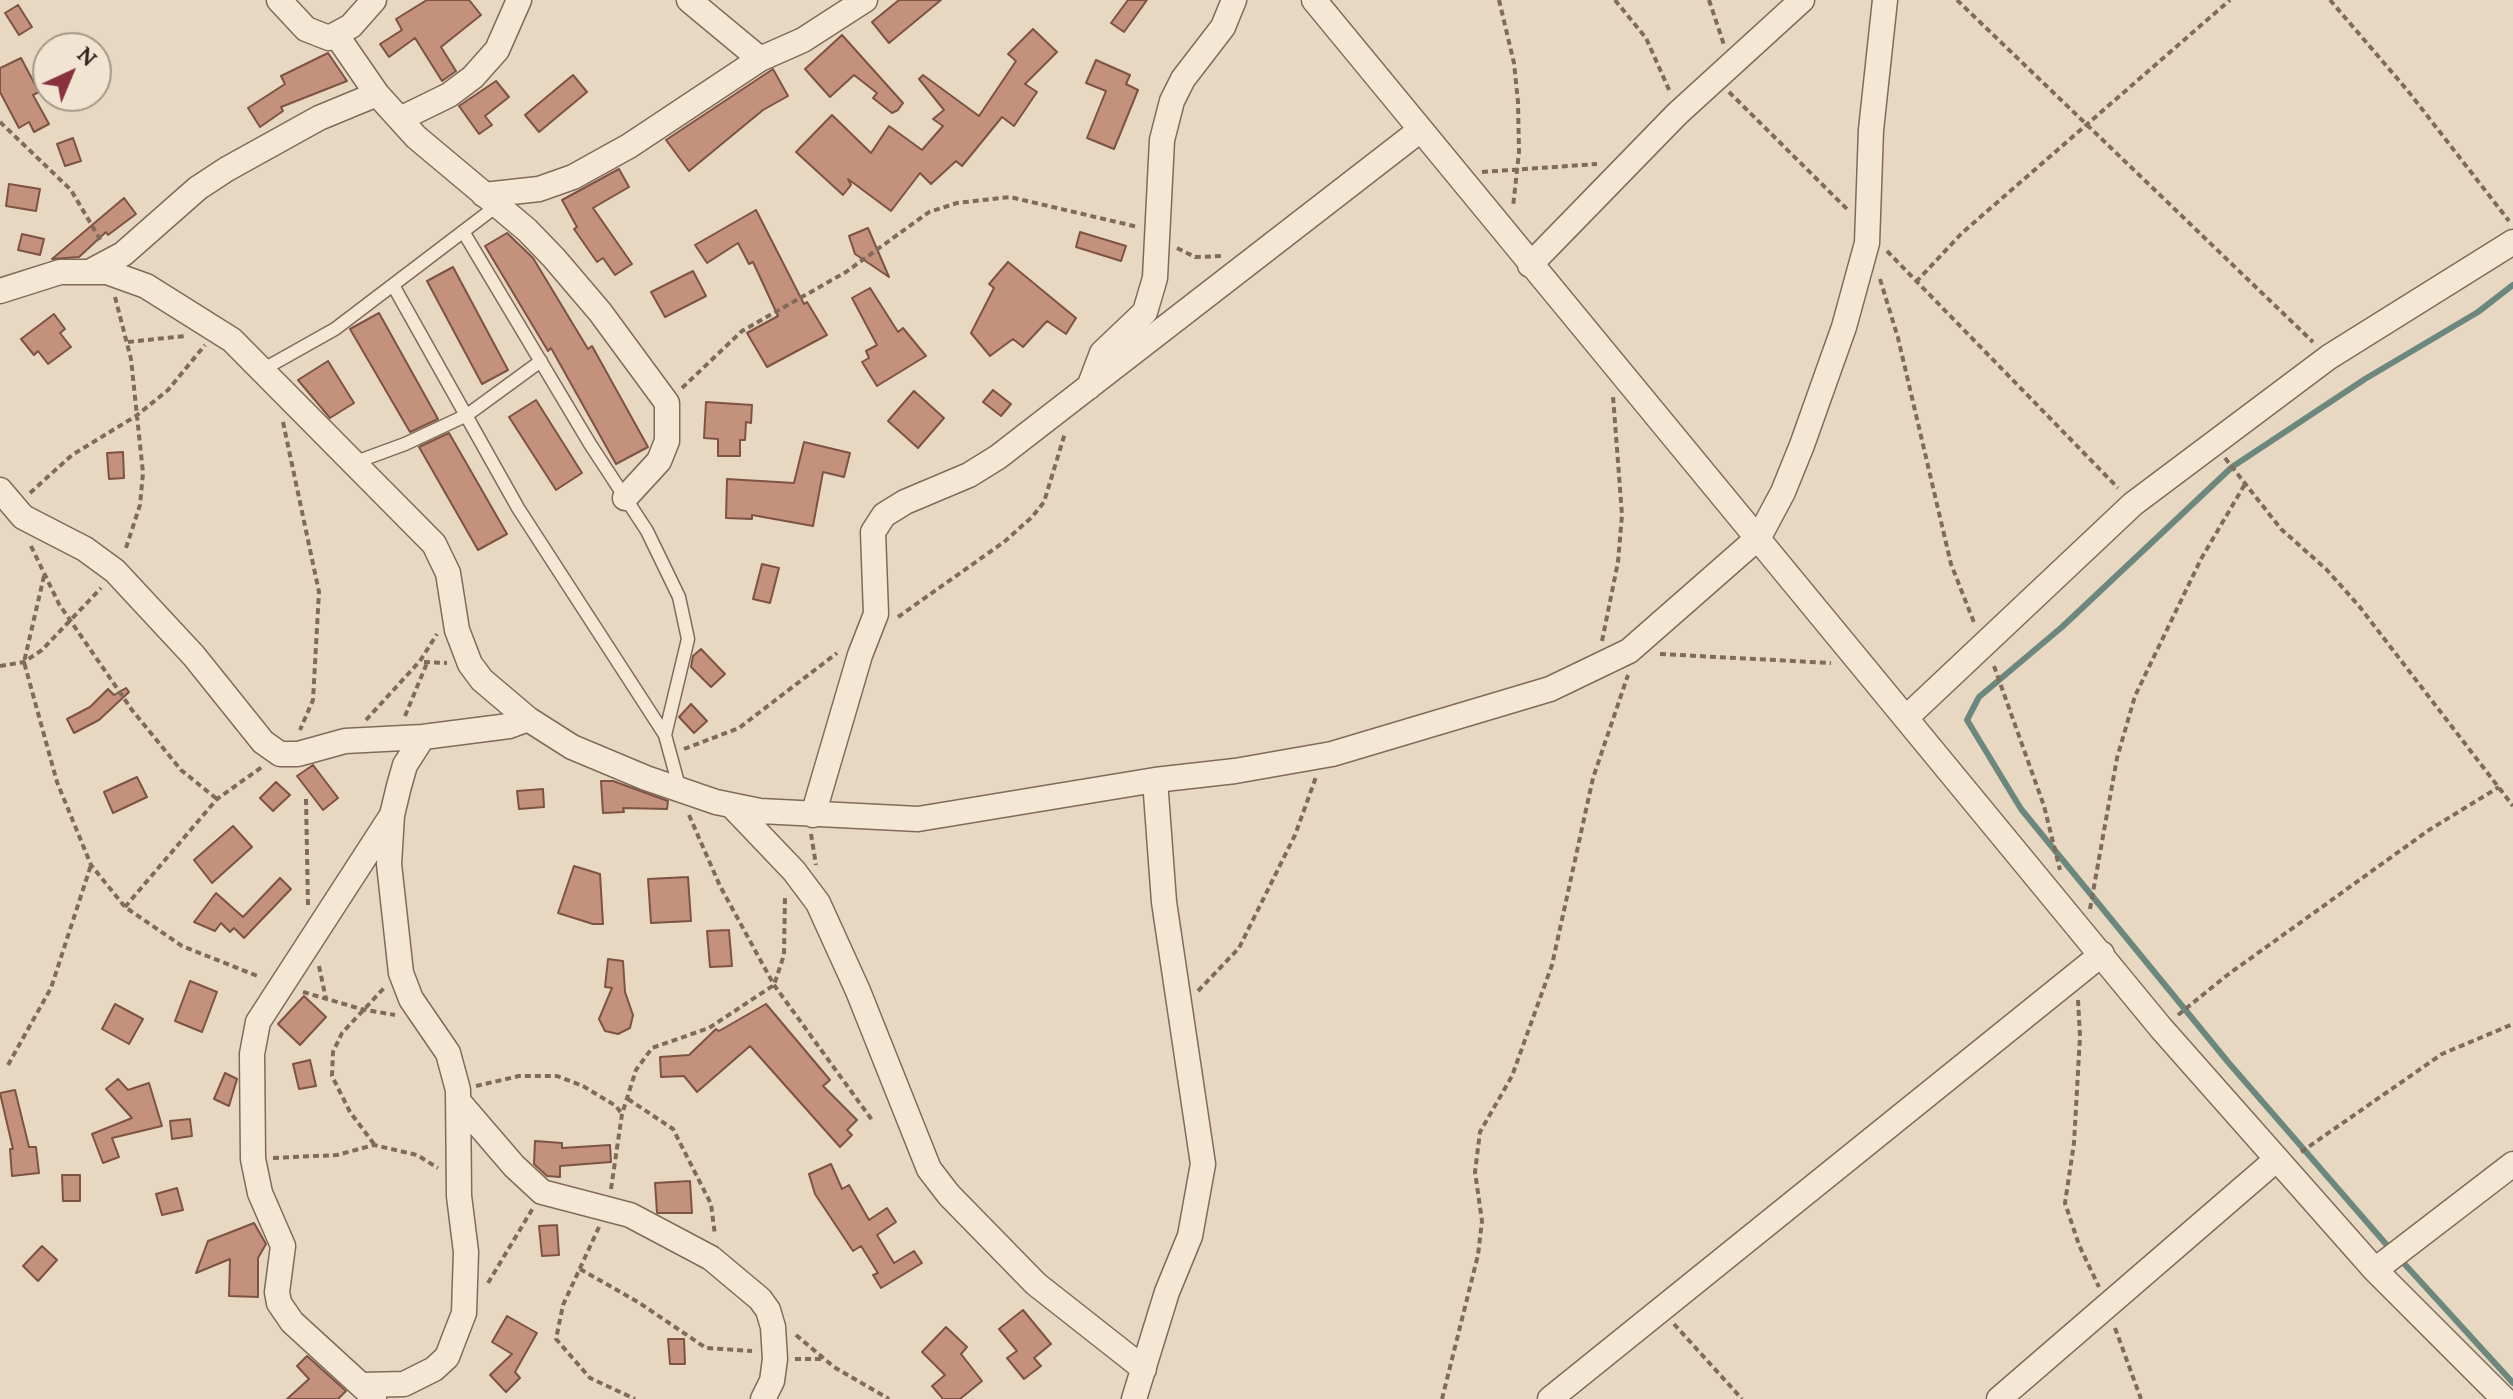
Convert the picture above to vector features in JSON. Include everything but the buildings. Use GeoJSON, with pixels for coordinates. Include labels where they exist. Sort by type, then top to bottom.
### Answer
{"type":"FeatureCollection","features":[{"type":"Feature","properties":{"kind":"street"},"geometry":{"type":"LineString","coordinates":[[279,0],[306,29],[329,38],[351,26],[374,0]]}},
{"type":"Feature","properties":{"kind":"street"},"geometry":{"type":"LineString","coordinates":[[400,119],[449,95],[473,77],[497,50],[519,0]]}},
{"type":"Feature","properties":{"kind":"street"},"geometry":{"type":"LineString","coordinates":[[689,0],[760,59]]}},
{"type":"Feature","properties":{"kind":"street"},"geometry":{"type":"LineString","coordinates":[[491,200],[573,177],[629,146],[760,59],[803,40],[865,0]]}},
{"type":"Feature","properties":{"kind":"street"},"geometry":{"type":"LineString","coordinates":[[1081,394],[1102,353],[1145,312],[1155,278],[1162,140],[1172,101],[1183,79],[1223,27],[1234,0]]}},
{"type":"Feature","properties":{"kind":"street"},"geometry":{"type":"LineString","coordinates":[[1314,0],[1419,131],[1509,234],[1530,265],[1610,362],[1908,716],[2161,1028],[2375,1270],[2504,1399]]}},
{"type":"Feature","properties":{"kind":"street"},"geometry":{"type":"LineString","coordinates":[[1530,265],[1677,114],[1802,0]]}},
{"type":"Feature","properties":{"kind":"street"},"geometry":{"type":"LineString","coordinates":[[0,291],[60,272],[104,268],[146,286],[232,340],[434,544],[448,573],[450,601],[470,664],[498,696],[572,747],[680,790],[732,806],[813,815],[918,819],[1323,756],[1439,725],[1550,689],[1633,652],[1759,537],[1783,492],[1807,430],[1844,327],[1868,237],[1871,130],[1885,0]]}},
{"type":"Feature","properties":{"kind":"street"},"geometry":{"type":"LineString","coordinates":[[337,36],[377,94],[400,119],[491,200],[572,280],[667,403],[667,441],[659,461],[625,498]]}},
{"type":"Feature","properties":{"kind":"street"},"geometry":{"type":"LineString","coordinates":[[104,268],[207,182],[319,118],[377,94]]}},
{"type":"Feature","properties":{"kind":"street"},"geometry":{"type":"LineString","coordinates":[[813,815],[880,627],[873,532],[884,515],[905,502],[969,475],[1081,394],[1263,248],[1419,131]]}},
{"type":"Feature","properties":{"kind":"street"},"geometry":{"type":"LineString","coordinates":[[1908,716],[2133,504],[2329,357],[2513,242]]}},
{"type":"Feature","properties":{"kind":"street"},"geometry":{"type":"LineString","coordinates":[[12,505],[115,571],[194,656],[263,742],[283,755],[345,741],[509,726],[528,719]]}},
{"type":"Feature","properties":{"kind":"street"},"geometry":{"type":"LineString","coordinates":[[392,815],[258,1022],[252,1054],[253,1159],[260,1193],[283,1246],[277,1292],[279,1303],[292,1322],[370,1392],[404,1384],[427,1374],[447,1357],[464,1313],[466,1265],[458,1096],[448,1053],[411,999],[401,973],[389,864],[392,815],[412,737]]}},
{"type":"Feature","properties":{"kind":"street"},"geometry":{"type":"LineString","coordinates":[[1134,1399],[1167,1292],[1190,1236],[1203,1164],[1164,902],[1155,780]]}},
{"type":"Feature","properties":{"kind":"street"},"geometry":{"type":"LineString","coordinates":[[732,806],[794,871],[818,903],[929,1169],[949,1195],[1036,1284],[1144,1369]]}},
{"type":"Feature","properties":{"kind":"street"},"geometry":{"type":"LineString","coordinates":[[1550,1399],[2102,954]]}},
{"type":"Feature","properties":{"kind":"street"},"geometry":{"type":"LineString","coordinates":[[458,1096],[514,1166],[542,1192],[630,1215],[711,1258],[768,1310],[775,1359],[772,1381],[763,1399]]}},
{"type":"Feature","properties":{"kind":"street"},"geometry":{"type":"LineString","coordinates":[[1999,1399],[2277,1159]]}},
{"type":"Feature","properties":{"kind":"street"},"geometry":{"type":"LineString","coordinates":[[2375,1270],[2513,1164]]}},
{"type":"Feature","properties":{"kind":"street"},"geometry":{"type":"LineString","coordinates":[[422,1399],[427,1374]]}},
{"type":"Feature","properties":{"kind":"lane"},"geometry":{"type":"LineString","coordinates":[[268,376],[464,233],[491,200]]}},
{"type":"Feature","properties":{"kind":"lane"},"geometry":{"type":"LineString","coordinates":[[464,233],[668,568],[686,618],[685,659],[665,735]]}},
{"type":"Feature","properties":{"kind":"lane"},"geometry":{"type":"LineString","coordinates":[[394,287],[518,508],[665,735],[672,751],[680,790]]}},
{"type":"Feature","properties":{"kind":"lane"},"geometry":{"type":"LineString","coordinates":[[356,462],[405,444],[467,415],[541,361]]}},
{"type":"Feature","properties":{"kind":"path"},"geometry":{"type":"LineString","coordinates":[[1499,0],[1514,63],[1518,170],[1509,234]]}},
{"type":"Feature","properties":{"kind":"path"},"geometry":{"type":"LineString","coordinates":[[1615,0],[1621,3],[1652,51],[1677,114]]}},
{"type":"Feature","properties":{"kind":"path"},"geometry":{"type":"LineString","coordinates":[[1709,0],[1724,73],[1868,237],[2133,504]]}},
{"type":"Feature","properties":{"kind":"path"},"geometry":{"type":"LineString","coordinates":[[1957,0],[2329,357]]}},
{"type":"Feature","properties":{"kind":"path"},"geometry":{"type":"LineString","coordinates":[[1916,282],[1962,233],[2230,0]]}},
{"type":"Feature","properties":{"kind":"path"},"geometry":{"type":"LineString","coordinates":[[2330,0],[2408,91],[2513,226]]}},
{"type":"Feature","properties":{"kind":"path"},"geometry":{"type":"LineString","coordinates":[[0,122],[71,190],[104,268],[128,342],[143,473],[133,537],[115,571],[70,622],[24,662],[0,666]]}},
{"type":"Feature","properties":{"kind":"path"},"geometry":{"type":"LineString","coordinates":[[1456,174],[1631,160]]}},
{"type":"Feature","properties":{"kind":"path"},"geometry":{"type":"LineString","coordinates":[[667,403],[742,331],[846,272],[929,212],[957,203],[1010,197],[1130,224],[1159,235],[1195,257],[1230,255]]}},
{"type":"Feature","properties":{"kind":"path"},"geometry":{"type":"LineString","coordinates":[[1868,237],[1898,338],[1951,564],[1984,647],[2000,678],[2044,806],[2056,852],[2065,909]]}},
{"type":"Feature","properties":{"kind":"path"},"geometry":{"type":"LineString","coordinates":[[128,342],[192,337]]}},
{"type":"Feature","properties":{"kind":"path"},"geometry":{"type":"LineString","coordinates":[[200,338],[208,340],[186,370],[136,416],[72,455],[12,505],[44,576],[70,622],[161,748],[217,799]]}},
{"type":"Feature","properties":{"kind":"path"},"geometry":{"type":"LineString","coordinates":[[1595,668],[1618,562],[1622,515],[1610,362]]}},
{"type":"Feature","properties":{"kind":"path"},"geometry":{"type":"LineString","coordinates":[[125,907],[217,799],[283,755],[313,700],[319,592],[268,376]]}},
{"type":"Feature","properties":{"kind":"path"},"geometry":{"type":"LineString","coordinates":[[672,751],[695,747],[739,728],[921,597],[1004,542],[1044,502],[1081,394]]}},
{"type":"Feature","properties":{"kind":"path"},"geometry":{"type":"LineString","coordinates":[[2214,443],[2281,529],[2326,569],[2359,606],[2513,806]]}},
{"type":"Feature","properties":{"kind":"path"},"geometry":{"type":"LineString","coordinates":[[2084,932],[2094,897],[2117,758],[2135,696],[2201,559],[2245,484]]}},
{"type":"Feature","properties":{"kind":"path"},"geometry":{"type":"LineString","coordinates":[[44,576],[24,662],[57,782],[91,865],[125,907],[182,946],[280,985],[361,1009],[425,1019]]}},
{"type":"Feature","properties":{"kind":"path"},"geometry":{"type":"LineString","coordinates":[[345,741],[420,661],[437,633],[450,601]]}},
{"type":"Feature","properties":{"kind":"path"},"geometry":{"type":"LineString","coordinates":[[1442,1399],[1478,1255],[1482,1221],[1475,1172],[1480,1132],[1512,1076],[1552,965],[1567,911],[1577,840],[1600,750],[1633,652],[1866,666]]}},
{"type":"Feature","properties":{"kind":"path"},"geometry":{"type":"LineString","coordinates":[[412,737],[410,697],[427,663]]}},
{"type":"Feature","properties":{"kind":"path"},"geometry":{"type":"LineString","coordinates":[[1181,1010],[1239,948],[1295,835],[1323,756]]}},
{"type":"Feature","properties":{"kind":"path"},"geometry":{"type":"LineString","coordinates":[[2161,1028],[2314,911],[2429,830],[2499,787]]}},
{"type":"Feature","properties":{"kind":"path"},"geometry":{"type":"LineString","coordinates":[[680,790],[720,886],[774,985],[872,1120]]}},
{"type":"Feature","properties":{"kind":"path"},"geometry":{"type":"LineString","coordinates":[[635,1399],[590,1378],[556,1339],[563,1305],[608,1208],[622,1114],[636,1070],[652,1048],[709,1028],[774,985],[784,955],[782,912],[794,871],[811,834],[813,815]]}},
{"type":"Feature","properties":{"kind":"path"},"geometry":{"type":"LineString","coordinates":[[8,1065],[51,988],[91,865]]}},
{"type":"Feature","properties":{"kind":"path"},"geometry":{"type":"LineString","coordinates":[[374,1145],[350,1112],[332,1076],[333,1052],[342,1033],[361,1009],[401,973]]}},
{"type":"Feature","properties":{"kind":"path"},"geometry":{"type":"LineString","coordinates":[[2073,978],[2080,1008],[2080,1036],[2072,1166],[2065,1203],[2079,1245],[2108,1306],[2141,1399]]}},
{"type":"Feature","properties":{"kind":"path"},"geometry":{"type":"LineString","coordinates":[[2277,1159],[2305,1151],[2442,1054],[2513,1024]]}},
{"type":"Feature","properties":{"kind":"path"},"geometry":{"type":"LineString","coordinates":[[458,1096],[519,1076],[557,1076],[583,1086],[616,1106],[622,1114]]}},
{"type":"Feature","properties":{"kind":"path"},"geometry":{"type":"LineString","coordinates":[[628,1099],[673,1129],[711,1204],[716,1236]]}},
{"type":"Feature","properties":{"kind":"path"},"geometry":{"type":"LineString","coordinates":[[253,1159],[337,1155],[374,1145],[417,1155],[460,1175]]}},
{"type":"Feature","properties":{"kind":"path"},"geometry":{"type":"LineString","coordinates":[[464,1313],[501,1266],[542,1192]]}},
{"type":"Feature","properties":{"kind":"path"},"geometry":{"type":"LineString","coordinates":[[579,1269],[638,1302],[706,1348],[753,1351],[775,1359],[825,1359]]}},
{"type":"Feature","properties":{"kind":"path"},"geometry":{"type":"LineString","coordinates":[[1660,1309],[1742,1399]]}},
{"type":"Feature","properties":{"kind":"path"},"geometry":{"type":"LineString","coordinates":[[768,1310],[825,1359],[889,1399]]}},
{"type":"Feature","properties":{"kind":"waterway"},"geometry":{"type":"LineString","coordinates":[[2392,1251],[2228,1062],[2021,809],[1967,720],[1979,697],[2062,627],[2232,467],[2365,379],[2478,312],[2513,285]]}},
{"type":"Feature","properties":{"kind":"waterway"},"geometry":{"type":"LineString","coordinates":[[2400,1259],[2513,1383]]}}]}
